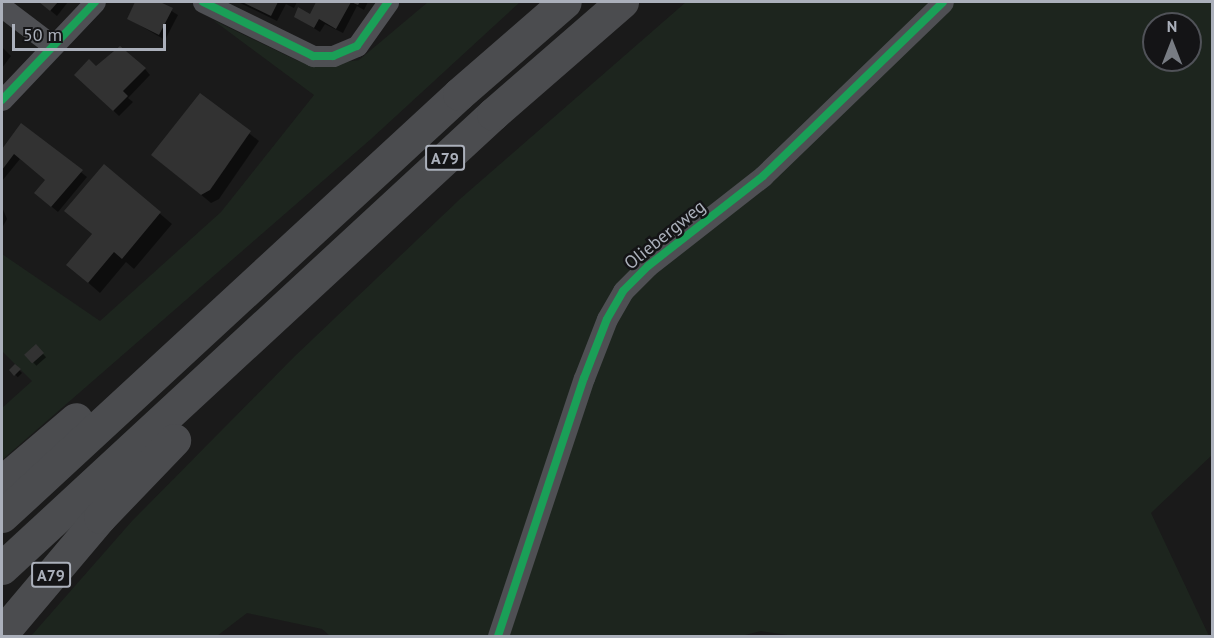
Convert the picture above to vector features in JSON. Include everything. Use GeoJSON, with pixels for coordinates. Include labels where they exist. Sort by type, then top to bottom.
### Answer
{"type":"FeatureCollection","features":[{"type":"Feature","properties":{"kind":"highway","name":"A79"},"geometry":{"type":"LineString","coordinates":[[2,516],[265,273],[565,2]]}},
{"type":"Feature","properties":{"kind":"highway","name":"A79"},"geometry":{"type":"LineString","coordinates":[[2,568],[493,114],[622,2]]}},
{"type":"Feature","properties":{"kind":"highway","name":"A79"},"geometry":{"type":"LineString","coordinates":[[2,482],[139,366],[265,273]]}},
{"type":"Feature","properties":{"kind":"highway","name":"A79"},"geometry":{"type":"LineString","coordinates":[[2,633],[100,517],[189,423],[271,320]]}},
{"type":"Feature","properties":{"kind":"street"},"geometry":{"type":"LineString","coordinates":[[2,100],[51,44],[95,2]]}},
{"type":"Feature","properties":{"kind":"street"},"geometry":{"type":"LineString","coordinates":[[202,2],[313,56],[333,56],[357,46],[388,2]]}},
{"type":"Feature","properties":{"kind":"street","name":"Oliebergweg"},"geometry":{"type":"LineString","coordinates":[[498,636],[584,378],[607,319],[623,291],[648,266],[763,176],[943,2]]}},
{"type":"Feature","properties":{"kind":"street"},"geometry":{"type":"LineString","coordinates":[[2,7],[51,44]]}},
{"type":"Feature","properties":{"kind":"shaded area"},"geometry":{"type":"Polygon","coordinates":[[[428,2],[520,2],[371,139],[2,460],[2,408],[32,381],[2,351],[2,254],[100,321],[221,212],[314,95],[213,20],[298,61],[318,66],[359,60],[428,2]]]}},
{"type":"Feature","properties":{"kind":"shaded area"},"geometry":{"type":"Polygon","coordinates":[[[686,2],[1212,2],[1212,455],[1151,513],[1209,636],[794,636],[761,631],[741,636],[330,636],[322,629],[247,613],[217,636],[31,636],[132,521],[295,356],[460,199],[686,2]]]}},
{"type":"Feature","properties":{"kind":"building"},"geometry":{"type":"Polygon","coordinates":[[[39,2],[58,2],[50,11],[39,2]]]}},
{"type":"Feature","properties":{"kind":"building"},"geometry":{"type":"Polygon","coordinates":[[[135,2],[160,2],[173,8],[159,35],[127,19],[135,2]]]}},
{"type":"Feature","properties":{"kind":"building"},"geometry":{"type":"Polygon","coordinates":[[[242,2],[278,2],[271,16],[242,2]]]}},
{"type":"Feature","properties":{"kind":"building"},"geometry":{"type":"Polygon","coordinates":[[[316,2],[351,2],[336,29],[319,19],[314,28],[294,17],[298,7],[310,14],[316,2]]]}},
{"type":"Feature","properties":{"kind":"building"},"geometry":{"type":"Polygon","coordinates":[[[120,46],[146,68],[123,91],[128,96],[113,111],[74,75],[89,59],[96,66],[120,46]]]}},
{"type":"Feature","properties":{"kind":"building"},"geometry":{"type":"Polygon","coordinates":[[[200,93],[251,131],[210,190],[201,195],[151,155],[200,93]]]}},
{"type":"Feature","properties":{"kind":"building"},"geometry":{"type":"Polygon","coordinates":[[[21,123],[83,170],[51,207],[34,193],[45,180],[14,154],[2,170],[2,149],[21,123]]]}},
{"type":"Feature","properties":{"kind":"building"},"geometry":{"type":"Polygon","coordinates":[[[104,164],[161,212],[122,259],[114,252],[88,283],[66,265],[92,234],[64,211],[104,164]]]}},
{"type":"Feature","properties":{"kind":"building"},"geometry":{"type":"Polygon","coordinates":[[[36,344],[44,353],[32,364],[24,355],[36,344]]]}},
{"type":"Feature","properties":{"kind":"building"},"geometry":{"type":"Polygon","coordinates":[[[15,364],[21,369],[14,376],[9,370],[15,364]]]}},
{"type":"Feature","properties":{"kind":"cycle path"},"geometry":{"type":"LineString","coordinates":[[2,100],[95,2]]}},
{"type":"Feature","properties":{"kind":"cycle path"},"geometry":{"type":"LineString","coordinates":[[203,2],[313,56],[333,56],[357,46],[388,2]]}},
{"type":"Feature","properties":{"kind":"cycle path"},"geometry":{"type":"LineString","coordinates":[[498,636],[584,378],[607,319],[623,291],[648,266],[763,176],[943,2]]}}]}
